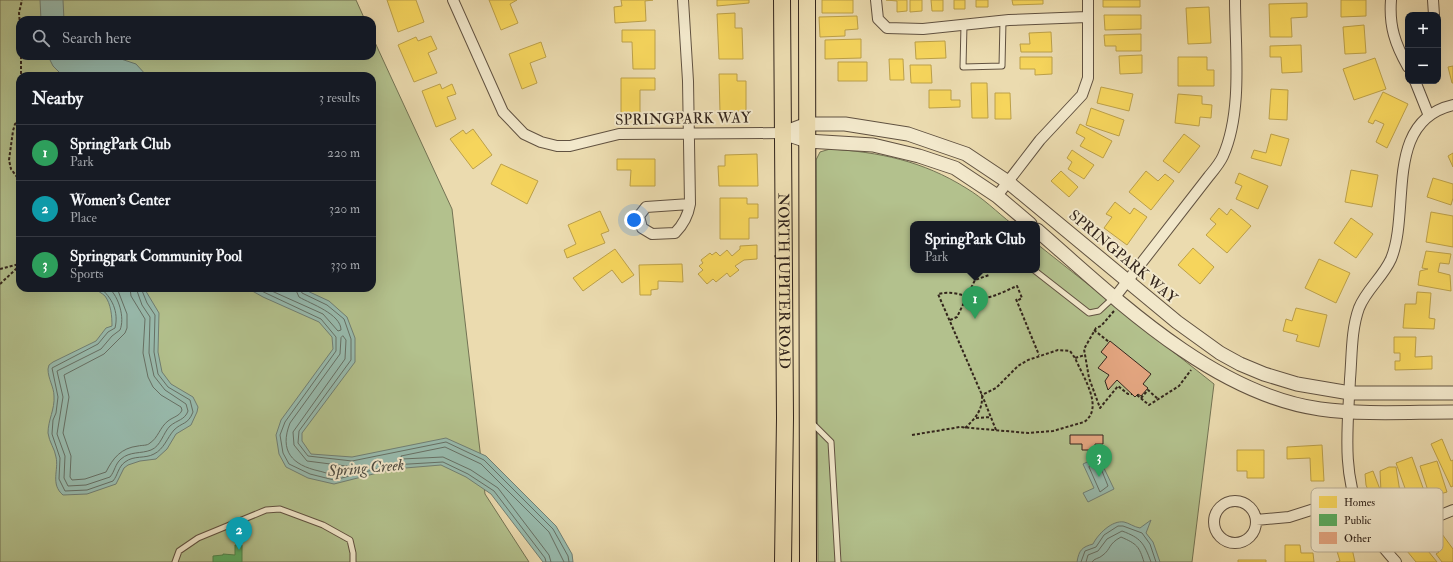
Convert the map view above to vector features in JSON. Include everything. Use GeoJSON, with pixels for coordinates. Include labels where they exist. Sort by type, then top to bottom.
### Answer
{"type":"FeatureCollection","features":[{"type":"Feature","properties":{"kind":"main road","name":"NORTH JUPITER ROAD"},"geometry":{"type":"LineString","coordinates":[[782,0],[785,418],[783,562]]}},
{"type":"Feature","properties":{"kind":"main road","name":"NORTH JUPITER ROAD"},"geometry":{"type":"LineString","coordinates":[[807,0],[808,562]]}},
{"type":"Feature","properties":{"kind":"main road"},"geometry":{"type":"LineString","coordinates":[[785,418],[807,418]]}},
{"type":"Feature","properties":{"kind":"street","name":"SPRINGPARK WAY"},"geometry":{"type":"LineString","coordinates":[[453,0],[498,103],[510,120],[524,134],[557,146],[570,146],[619,134],[783,133],[807,141],[873,145],[919,156],[955,168],[997,196],[1026,221]]}},
{"type":"Feature","properties":{"kind":"street"},"geometry":{"type":"LineString","coordinates":[[683,0],[690,134],[690,204],[683,224],[675,233],[652,234],[642,228],[639,216],[646,206],[690,204]]}},
{"type":"Feature","properties":{"kind":"street"},"geometry":{"type":"LineString","coordinates":[[876,0],[878,19],[887,28],[923,29],[1003,21],[1087,17]]}},
{"type":"Feature","properties":{"kind":"street"},"geometry":{"type":"LineString","coordinates":[[997,196],[1040,140],[1082,95],[1086,87],[1088,78],[1088,0]]}},
{"type":"Feature","properties":{"kind":"street"},"geometry":{"type":"LineString","coordinates":[[1115,297],[1223,156],[1234,116],[1236,93],[1235,0]]}},
{"type":"Feature","properties":{"kind":"street"},"geometry":{"type":"LineString","coordinates":[[1390,0],[1390,15],[1396,44],[1405,61]]}},
{"type":"Feature","properties":{"kind":"street"},"geometry":{"type":"LineString","coordinates":[[1433,0],[1434,12]]}},
{"type":"Feature","properties":{"kind":"street"},"geometry":{"type":"LineString","coordinates":[[1416,84],[1428,116]]}},
{"type":"Feature","properties":{"kind":"street"},"geometry":{"type":"LineString","coordinates":[[1353,488],[1349,467],[1348,412],[1353,333],[1360,307],[1391,259],[1396,234],[1407,150],[1415,131],[1428,116],[1453,106]]}},
{"type":"Feature","properties":{"kind":"street","name":"SPRINGPARK WAY"},"geometry":{"type":"LineString","coordinates":[[783,133],[807,124],[845,124],[883,128],[928,139],[966,154],[1008,182],[1177,322],[1220,353],[1240,364],[1264,374],[1297,384],[1350,393],[1453,393]]}},
{"type":"Feature","properties":{"kind":"street"},"geometry":{"type":"LineString","coordinates":[[1040,235],[1167,338],[1238,384],[1265,395],[1319,409],[1348,412],[1453,412]]}},
{"type":"Feature","properties":{"kind":"street"},"geometry":{"type":"LineString","coordinates":[[1235,501],[1245,503],[1253,510],[1256,520],[1255,530],[1249,538],[1240,543],[1230,543],[1221,538],[1215,530],[1214,519],[1217,510],[1225,503],[1235,501]]}},
{"type":"Feature","properties":{"kind":"street"},"geometry":{"type":"LineString","coordinates":[[1256,520],[1289,517],[1311,510]]}},
{"type":"Feature","properties":{"kind":"street"},"geometry":{"type":"LineString","coordinates":[[1443,514],[1453,510]]}},
{"type":"Feature","properties":{"kind":"street"},"geometry":{"type":"LineString","coordinates":[[1387,552],[1396,562]]}},
{"type":"Feature","properties":{"kind":"lane"},"geometry":{"type":"LineString","coordinates":[[964,25],[963,67],[1002,66],[1003,21]]}},
{"type":"Feature","properties":{"kind":"lane"},"geometry":{"type":"LineString","coordinates":[[1038,273],[1088,313],[1099,311],[1115,297]]}},
{"type":"Feature","properties":{"kind":"lane"},"geometry":{"type":"LineString","coordinates":[[807,418],[831,442],[838,562]]}},
{"type":"Feature","properties":{"kind":"lane"},"geometry":{"type":"LineString","coordinates":[[175,562],[179,551],[198,538],[266,510],[280,509],[323,525],[350,540],[353,553],[353,562]]}},
{"type":"Feature","properties":{"kind":"path"},"geometry":{"type":"LineString","coordinates":[[19,16],[22,0]]}},
{"type":"Feature","properties":{"kind":"path"},"geometry":{"type":"LineString","coordinates":[[21,60],[21,72]]}},
{"type":"Feature","properties":{"kind":"path"},"geometry":{"type":"LineString","coordinates":[[16,123],[13,131],[9,160],[11,169],[16,176]]}},
{"type":"Feature","properties":{"kind":"path"},"geometry":{"type":"LineString","coordinates":[[0,269],[16,264]]}},
{"type":"Feature","properties":{"kind":"path"},"geometry":{"type":"LineString","coordinates":[[0,284],[16,269]]}},
{"type":"Feature","properties":{"kind":"path"},"geometry":{"type":"LineString","coordinates":[[950,320],[957,317],[974,280],[989,275]]}},
{"type":"Feature","properties":{"kind":"path"},"geometry":{"type":"LineString","coordinates":[[996,431],[938,294],[948,292],[984,298],[1017,286],[1022,298],[1017,300],[1040,355]]}},
{"type":"Feature","properties":{"kind":"path"},"geometry":{"type":"LineString","coordinates":[[1114,310],[1101,326],[1094,330],[1091,339],[1085,345],[1085,355],[1089,378],[1100,408],[1118,386],[1128,394],[1132,394]]}},
{"type":"Feature","properties":{"kind":"path"},"geometry":{"type":"LineString","coordinates":[[1094,330],[1109,342]]}},
{"type":"Feature","properties":{"kind":"path"},"geometry":{"type":"LineString","coordinates":[[912,435],[965,428],[1028,433],[1053,432],[1066,429],[1089,419],[1093,404],[1075,358],[1070,351],[1066,350],[1058,350],[1040,355],[1018,366],[996,388],[982,395]]}},
{"type":"Feature","properties":{"kind":"path"},"geometry":{"type":"LineString","coordinates":[[1075,358],[1085,355]]}},
{"type":"Feature","properties":{"kind":"path"},"geometry":{"type":"LineString","coordinates":[[1137,395],[1149,406],[1179,386],[1191,370]]}},
{"type":"Feature","properties":{"kind":"path"},"geometry":{"type":"LineString","coordinates":[[1141,398],[1148,390],[1158,399]]}},
{"type":"Feature","properties":{"kind":"path"},"geometry":{"type":"LineString","coordinates":[[965,428],[976,418],[983,404],[982,395]]}},
{"type":"Feature","properties":{"kind":"path"},"geometry":{"type":"LineString","coordinates":[[976,418],[991,417]]}},
{"type":"Feature","properties":{"kind":"green space"},"geometry":{"type":"Polygon","coordinates":[[[0,0],[356,0],[363,16],[16,16],[16,60],[376,60],[376,45],[452,209],[485,494],[529,562],[0,562],[0,0]]]}},
{"type":"Feature","properties":{"kind":"green space"},"geometry":{"type":"Polygon","coordinates":[[[830,149],[866,153],[900,160],[934,171],[972,192],[1008,221],[910,221],[910,273],[1040,273],[1040,246],[1214,384],[1192,562],[818,562],[816,160],[820,152],[830,149]]]}},
{"type":"Feature","properties":{"kind":"water"},"geometry":{"type":"Polygon","coordinates":[[[40,0],[63,0],[64,16],[41,16],[40,0]]]}},
{"type":"Feature","properties":{"kind":"water"},"geometry":{"type":"Polygon","coordinates":[[[50,60],[124,60],[136,64],[143,72],[59,72],[50,60]]]}},
{"type":"Feature","properties":{"kind":"water"},"geometry":{"type":"Polygon","coordinates":[[[100,292],[146,292],[159,313],[158,352],[162,372],[171,384],[193,397],[198,407],[197,412],[191,425],[176,434],[167,449],[156,459],[140,461],[128,465],[124,468],[116,484],[87,494],[63,495],[59,491],[56,482],[57,462],[48,433],[53,410],[54,393],[48,369],[49,365],[53,362],[96,341],[106,328],[112,326],[111,310],[104,295],[100,292]]]}},
{"type":"Feature","properties":{"kind":"water","name":"Spring Creek"},"geometry":{"type":"Polygon","coordinates":[[[254,292],[310,292],[329,301],[347,317],[355,338],[355,362],[302,433],[302,441],[311,454],[352,457],[446,438],[486,456],[556,526],[572,554],[573,562],[543,562],[491,494],[466,477],[441,465],[393,469],[334,484],[308,478],[286,467],[279,454],[276,435],[281,420],[333,349],[332,337],[319,322],[254,292]]]}},
{"type":"Feature","properties":{"kind":"water"},"geometry":{"type":"Polygon","coordinates":[[[1104,454],[1109,463],[1103,466],[1114,489],[1088,502],[1083,493],[1094,488],[1083,464],[1104,454]]]}},
{"type":"Feature","properties":{"kind":"water"},"geometry":{"type":"Polygon","coordinates":[[[1151,520],[1146,533],[1153,542],[1160,562],[1077,562],[1082,550],[1086,546],[1093,544],[1098,536],[1110,525],[1124,522],[1140,528],[1151,520]]]}},
{"type":"Feature","properties":{"kind":"building: Homes"},"geometry":{"type":"Polygon","coordinates":[[[387,0],[416,0],[424,22],[398,32],[387,0]]]}},
{"type":"Feature","properties":{"kind":"building: Homes"},"geometry":{"type":"Polygon","coordinates":[[[489,0],[517,0],[510,4],[518,23],[501,30],[489,0]]]}},
{"type":"Feature","properties":{"kind":"building: Homes"},"geometry":{"type":"Polygon","coordinates":[[[621,0],[653,0],[645,1],[646,21],[615,23],[614,7],[622,6],[621,0]]]}},
{"type":"Feature","properties":{"kind":"building: Homes"},"geometry":{"type":"Polygon","coordinates":[[[717,0],[749,0],[749,3],[717,6],[717,0]]]}},
{"type":"Feature","properties":{"kind":"building: Homes"},"geometry":{"type":"Polygon","coordinates":[[[822,0],[853,0],[853,13],[822,13],[822,0]]]}},
{"type":"Feature","properties":{"kind":"building: Homes"},"geometry":{"type":"Polygon","coordinates":[[[886,0],[907,0],[907,11],[897,12],[897,1],[886,0]]]}},
{"type":"Feature","properties":{"kind":"building: Homes"},"geometry":{"type":"Polygon","coordinates":[[[910,0],[922,0],[922,11],[910,12],[910,0]]]}},
{"type":"Feature","properties":{"kind":"building: Homes"},"geometry":{"type":"Polygon","coordinates":[[[931,0],[943,0],[943,11],[932,11],[931,0]]]}},
{"type":"Feature","properties":{"kind":"building: Homes"},"geometry":{"type":"Polygon","coordinates":[[[954,0],[965,0],[965,9],[954,9],[954,0]]]}},
{"type":"Feature","properties":{"kind":"building: Homes"},"geometry":{"type":"Polygon","coordinates":[[[976,0],[988,0],[988,7],[976,7],[976,0]]]}},
{"type":"Feature","properties":{"kind":"building: Homes"},"geometry":{"type":"Polygon","coordinates":[[[1012,0],[1043,0],[1043,4],[1013,5],[1012,0]]]}},
{"type":"Feature","properties":{"kind":"building: Homes"},"geometry":{"type":"Polygon","coordinates":[[[1103,0],[1140,0],[1140,7],[1103,7],[1103,0]]]}},
{"type":"Feature","properties":{"kind":"building: Homes"},"geometry":{"type":"Polygon","coordinates":[[[1341,0],[1366,0],[1366,16],[1341,17],[1341,0]]]}},
{"type":"Feature","properties":{"kind":"building: Homes"},"geometry":{"type":"Polygon","coordinates":[[[1307,3],[1307,17],[1291,18],[1292,37],[1270,37],[1269,4],[1307,3]]]}},
{"type":"Feature","properties":{"kind":"building: Homes"},"geometry":{"type":"Polygon","coordinates":[[[1209,7],[1211,43],[1188,44],[1186,8],[1209,7]]]}},
{"type":"Feature","properties":{"kind":"building: Homes"},"geometry":{"type":"Polygon","coordinates":[[[735,13],[735,28],[742,28],[743,59],[719,59],[717,14],[735,13]]]}},
{"type":"Feature","properties":{"kind":"building: Homes"},"geometry":{"type":"Polygon","coordinates":[[[1104,15],[1141,15],[1141,29],[1105,30],[1104,15]]]}},
{"type":"Feature","properties":{"kind":"building: Homes"},"geometry":{"type":"Polygon","coordinates":[[[857,16],[858,29],[845,30],[845,36],[820,37],[819,17],[857,16]]]}},
{"type":"Feature","properties":{"kind":"building: Homes"},"geometry":{"type":"Polygon","coordinates":[[[1364,25],[1366,53],[1345,54],[1343,27],[1364,25]]]}},
{"type":"Feature","properties":{"kind":"building: Homes"},"geometry":{"type":"Polygon","coordinates":[[[622,30],[655,30],[655,69],[633,69],[632,42],[622,42],[622,30]]]}},
{"type":"Feature","properties":{"kind":"building: Homes"},"geometry":{"type":"Polygon","coordinates":[[[1051,32],[1052,52],[1021,52],[1020,44],[1030,44],[1029,33],[1051,32]]]}},
{"type":"Feature","properties":{"kind":"building: Homes"},"geometry":{"type":"Polygon","coordinates":[[[1141,34],[1141,51],[1116,51],[1116,46],[1105,46],[1104,35],[1141,34]]]}},
{"type":"Feature","properties":{"kind":"building: Homes"},"geometry":{"type":"Polygon","coordinates":[[[431,36],[437,49],[428,53],[437,73],[414,82],[398,45],[416,37],[418,41],[431,36]]]}},
{"type":"Feature","properties":{"kind":"building: Homes"},"geometry":{"type":"Polygon","coordinates":[[[861,39],[861,58],[825,59],[825,40],[861,39]]]}},
{"type":"Feature","properties":{"kind":"building: Homes"},"geometry":{"type":"Polygon","coordinates":[[[945,41],[946,58],[916,59],[915,42],[945,41]]]}},
{"type":"Feature","properties":{"kind":"building: Homes"},"geometry":{"type":"Polygon","coordinates":[[[541,42],[546,57],[530,63],[537,83],[522,89],[509,54],[541,42]]]}},
{"type":"Feature","properties":{"kind":"building: Homes"},"geometry":{"type":"Polygon","coordinates":[[[1301,45],[1302,72],[1282,73],[1281,57],[1270,57],[1270,46],[1301,45]]]}},
{"type":"Feature","properties":{"kind":"building: Homes"},"geometry":{"type":"Polygon","coordinates":[[[1142,55],[1142,73],[1120,74],[1119,56],[1142,55]]]}},
{"type":"Feature","properties":{"kind":"building: Homes"},"geometry":{"type":"Polygon","coordinates":[[[1020,57],[1052,57],[1052,74],[1035,75],[1035,69],[1020,69],[1020,57]]]}},
{"type":"Feature","properties":{"kind":"building: Homes"},"geometry":{"type":"Polygon","coordinates":[[[1178,57],[1207,57],[1207,70],[1214,70],[1214,86],[1178,86],[1178,57]]]}},
{"type":"Feature","properties":{"kind":"building: Homes"},"geometry":{"type":"Polygon","coordinates":[[[1375,58],[1386,89],[1354,100],[1343,69],[1375,58]]]}},
{"type":"Feature","properties":{"kind":"building: Homes"},"geometry":{"type":"Polygon","coordinates":[[[889,59],[903,59],[904,80],[890,80],[889,59]]]}},
{"type":"Feature","properties":{"kind":"building: Homes"},"geometry":{"type":"Polygon","coordinates":[[[838,62],[867,62],[867,81],[838,81],[838,62]]]}},
{"type":"Feature","properties":{"kind":"building: Homes"},"geometry":{"type":"Polygon","coordinates":[[[910,65],[931,65],[932,83],[911,83],[910,65]]]}},
{"type":"Feature","properties":{"kind":"building: Homes"},"geometry":{"type":"Polygon","coordinates":[[[1453,66],[1453,83],[1452,83],[1448,67],[1453,66]]]}},
{"type":"Feature","properties":{"kind":"building: Homes"},"geometry":{"type":"Polygon","coordinates":[[[719,74],[737,74],[737,81],[746,81],[746,111],[720,112],[719,74]]]}},
{"type":"Feature","properties":{"kind":"building: Homes"},"geometry":{"type":"Polygon","coordinates":[[[621,78],[655,78],[655,90],[640,90],[640,113],[621,113],[621,78]]]}},
{"type":"Feature","properties":{"kind":"building: Homes"},"geometry":{"type":"Polygon","coordinates":[[[971,83],[987,83],[988,118],[972,118],[971,83]]]}},
{"type":"Feature","properties":{"kind":"building: Homes"},"geometry":{"type":"Polygon","coordinates":[[[440,84],[442,89],[452,84],[456,94],[447,97],[456,119],[436,127],[422,91],[440,84]]]}},
{"type":"Feature","properties":{"kind":"building: Homes"},"geometry":{"type":"Polygon","coordinates":[[[1101,87],[1133,94],[1129,111],[1097,103],[1101,87]]]}},
{"type":"Feature","properties":{"kind":"building: Homes"},"geometry":{"type":"Polygon","coordinates":[[[1271,89],[1288,90],[1287,120],[1269,119],[1271,89]]]}},
{"type":"Feature","properties":{"kind":"building: Homes"},"geometry":{"type":"Polygon","coordinates":[[[929,90],[951,90],[951,100],[960,100],[960,107],[929,108],[929,90]]]}},
{"type":"Feature","properties":{"kind":"building: Homes"},"geometry":{"type":"Polygon","coordinates":[[[1383,92],[1408,104],[1387,148],[1376,142],[1384,124],[1375,120],[1373,124],[1368,122],[1383,92]]]}},
{"type":"Feature","properties":{"kind":"building: Homes"},"geometry":{"type":"Polygon","coordinates":[[[995,93],[1010,93],[1011,119],[995,119],[995,93]]]}},
{"type":"Feature","properties":{"kind":"building: Homes"},"geometry":{"type":"Polygon","coordinates":[[[1178,94],[1202,96],[1202,104],[1212,105],[1211,118],[1200,117],[1199,126],[1175,123],[1178,94]]]}},
{"type":"Feature","properties":{"kind":"building: Homes"},"geometry":{"type":"Polygon","coordinates":[[[1091,108],[1124,120],[1119,136],[1086,125],[1091,108]]]}},
{"type":"Feature","properties":{"kind":"building: Homes"},"geometry":{"type":"Polygon","coordinates":[[[1080,124],[1112,141],[1103,158],[1080,146],[1085,138],[1076,133],[1080,124]]]}},
{"type":"Feature","properties":{"kind":"building: Homes"},"geometry":{"type":"Polygon","coordinates":[[[473,129],[492,155],[473,169],[450,139],[463,130],[466,134],[473,129]]]}},
{"type":"Feature","properties":{"kind":"building: Homes"},"geometry":{"type":"Polygon","coordinates":[[[1184,134],[1200,146],[1179,173],[1163,161],[1184,134]]]}},
{"type":"Feature","properties":{"kind":"building: Homes"},"geometry":{"type":"Polygon","coordinates":[[[1271,134],[1289,139],[1281,166],[1251,158],[1254,150],[1266,153],[1271,134]]]}},
{"type":"Feature","properties":{"kind":"building: Homes"},"geometry":{"type":"Polygon","coordinates":[[[1072,150],[1094,165],[1084,179],[1068,169],[1072,162],[1067,158],[1072,150]]]}},
{"type":"Feature","properties":{"kind":"building: Homes"},"geometry":{"type":"Polygon","coordinates":[[[1453,153],[1453,167],[1448,156],[1453,153]]]}},
{"type":"Feature","properties":{"kind":"building: Homes"},"geometry":{"type":"Polygon","coordinates":[[[757,154],[758,186],[719,186],[718,166],[725,166],[725,155],[757,154]]]}},
{"type":"Feature","properties":{"kind":"building: Homes"},"geometry":{"type":"Polygon","coordinates":[[[617,159],[655,159],[655,186],[630,186],[631,170],[617,170],[617,159]]]}},
{"type":"Feature","properties":{"kind":"building: Homes"},"geometry":{"type":"Polygon","coordinates":[[[501,164],[538,181],[527,204],[491,184],[501,164]]]}},
{"type":"Feature","properties":{"kind":"building: Homes"},"geometry":{"type":"Polygon","coordinates":[[[1351,170],[1378,175],[1372,207],[1345,202],[1351,170]]]}},
{"type":"Feature","properties":{"kind":"building: Homes"},"geometry":{"type":"Polygon","coordinates":[[[1061,171],[1078,187],[1069,197],[1051,181],[1061,171]]]}},
{"type":"Feature","properties":{"kind":"building: Homes"},"geometry":{"type":"Polygon","coordinates":[[[1146,171],[1158,181],[1165,174],[1174,181],[1151,210],[1129,192],[1146,171]]]}},
{"type":"Feature","properties":{"kind":"building: Homes"},"geometry":{"type":"Polygon","coordinates":[[[1239,173],[1268,186],[1258,209],[1236,199],[1242,186],[1235,183],[1239,173]]]}},
{"type":"Feature","properties":{"kind":"building: Homes"},"geometry":{"type":"Polygon","coordinates":[[[1433,178],[1453,184],[1453,198],[1451,205],[1427,197],[1433,178]]]}},
{"type":"Feature","properties":{"kind":"building: Homes"},"geometry":{"type":"Polygon","coordinates":[[[720,198],[747,198],[747,204],[758,204],[758,218],[749,218],[749,239],[720,239],[720,198]]]}},
{"type":"Feature","properties":{"kind":"building: Homes"},"geometry":{"type":"Polygon","coordinates":[[[1115,202],[1130,214],[1134,208],[1147,217],[1127,245],[1104,228],[1112,217],[1106,214],[1115,202]]]}},
{"type":"Feature","properties":{"kind":"building: Homes"},"geometry":{"type":"Polygon","coordinates":[[[1219,208],[1227,215],[1231,209],[1251,226],[1227,253],[1206,235],[1216,224],[1210,219],[1219,208]]]}},
{"type":"Feature","properties":{"kind":"building: Homes"},"geometry":{"type":"Polygon","coordinates":[[[600,211],[609,231],[601,234],[605,243],[567,258],[564,250],[576,244],[568,225],[600,211]]]}},
{"type":"Feature","properties":{"kind":"building: Homes"},"geometry":{"type":"Polygon","coordinates":[[[1431,212],[1453,216],[1453,247],[1426,242],[1431,212]]]}},
{"type":"Feature","properties":{"kind":"building: Homes"},"geometry":{"type":"Polygon","coordinates":[[[1351,218],[1373,234],[1356,258],[1334,243],[1351,218]]]}},
{"type":"Feature","properties":{"kind":"building: Homes"},"geometry":{"type":"Polygon","coordinates":[[[757,245],[757,259],[744,260],[735,266],[739,270],[730,277],[727,273],[716,282],[713,279],[707,284],[698,274],[703,270],[699,266],[703,263],[701,260],[710,253],[712,255],[716,252],[720,256],[727,250],[732,256],[740,249],[740,246],[757,245]]]}},
{"type":"Feature","properties":{"kind":"building: Homes"},"geometry":{"type":"Polygon","coordinates":[[[1193,248],[1214,267],[1200,284],[1178,265],[1193,248]]]}},
{"type":"Feature","properties":{"kind":"building: Homes"},"geometry":{"type":"Polygon","coordinates":[[[615,249],[634,275],[622,283],[612,270],[583,291],[573,278],[615,249]]]}},
{"type":"Feature","properties":{"kind":"building: Homes"},"geometry":{"type":"Polygon","coordinates":[[[1426,251],[1451,254],[1449,264],[1440,263],[1438,272],[1450,275],[1451,291],[1418,285],[1420,271],[1428,269],[1422,268],[1426,251]]]}},
{"type":"Feature","properties":{"kind":"building: Homes"},"geometry":{"type":"Polygon","coordinates":[[[1319,259],[1350,273],[1336,303],[1305,288],[1319,259]]]}},
{"type":"Feature","properties":{"kind":"building: Homes"},"geometry":{"type":"Polygon","coordinates":[[[682,264],[683,282],[658,281],[658,289],[651,290],[651,295],[640,295],[639,265],[682,264]]]}},
{"type":"Feature","properties":{"kind":"building: Homes"},"geometry":{"type":"Polygon","coordinates":[[[1417,292],[1431,293],[1429,318],[1435,319],[1434,329],[1403,328],[1405,304],[1416,304],[1417,292]]]}},
{"type":"Feature","properties":{"kind":"building: Homes"},"geometry":{"type":"Polygon","coordinates":[[[1296,308],[1327,315],[1319,347],[1296,341],[1298,335],[1283,331],[1286,319],[1292,321],[1296,308]]]}},
{"type":"Feature","properties":{"kind":"building: Homes"},"geometry":{"type":"Polygon","coordinates":[[[1394,337],[1416,337],[1415,357],[1432,356],[1432,369],[1395,370],[1395,361],[1400,361],[1400,353],[1394,353],[1394,337]]]}},
{"type":"Feature","properties":{"kind":"building: Homes"},"geometry":{"type":"Polygon","coordinates":[[[1442,439],[1451,461],[1453,460],[1453,486],[1451,487],[1431,444],[1442,439]]]}},
{"type":"Feature","properties":{"kind":"building: Homes"},"geometry":{"type":"Polygon","coordinates":[[[1322,445],[1324,481],[1311,481],[1310,458],[1287,459],[1287,447],[1322,445]]]}},
{"type":"Feature","properties":{"kind":"building: Homes"},"geometry":{"type":"Polygon","coordinates":[[[1237,450],[1264,450],[1264,478],[1247,478],[1247,471],[1237,471],[1237,450]]]}},
{"type":"Feature","properties":{"kind":"building: Homes"},"geometry":{"type":"Polygon","coordinates":[[[1412,457],[1423,488],[1405,488],[1396,463],[1412,457]]]}},
{"type":"Feature","properties":{"kind":"building: Homes"},"geometry":{"type":"Polygon","coordinates":[[[1437,461],[1447,492],[1443,493],[1443,488],[1427,488],[1420,466],[1437,461]]]}},
{"type":"Feature","properties":{"kind":"building: Homes"},"geometry":{"type":"Polygon","coordinates":[[[1389,467],[1396,467],[1399,488],[1381,488],[1380,471],[1389,467]]]}},
{"type":"Feature","properties":{"kind":"building: Homes"},"geometry":{"type":"Polygon","coordinates":[[[1373,471],[1379,488],[1367,488],[1366,485],[1365,474],[1373,471]]]}},
{"type":"Feature","properties":{"kind":"building: Homes"},"geometry":{"type":"Polygon","coordinates":[[[1443,535],[1453,549],[1453,562],[1442,562],[1436,554],[1443,552],[1443,535]]]}},
{"type":"Feature","properties":{"kind":"building: Homes"},"geometry":{"type":"Polygon","coordinates":[[[1285,545],[1300,545],[1301,553],[1313,553],[1314,562],[1285,562],[1285,545]]]}},
{"type":"Feature","properties":{"kind":"building: Homes"},"geometry":{"type":"Polygon","coordinates":[[[1337,552],[1353,552],[1355,562],[1336,562],[1340,561],[1337,552]]]}},
{"type":"Feature","properties":{"kind":"building: Homes"},"geometry":{"type":"Polygon","coordinates":[[[1408,552],[1429,552],[1437,562],[1416,562],[1408,552]]]}},
{"type":"Feature","properties":{"kind":"building: Homes"},"geometry":{"type":"Polygon","coordinates":[[[1238,560],[1266,560],[1266,562],[1238,562],[1238,560]]]}},
{"type":"Feature","properties":{"kind":"building: Public"},"geometry":{"type":"Polygon","coordinates":[[[235,545],[242,545],[242,562],[213,562],[213,556],[223,554],[235,555],[235,545]]]}},
{"type":"Feature","properties":{"kind":"building: Other"},"geometry":{"type":"Polygon","coordinates":[[[1110,341],[1151,374],[1143,384],[1148,388],[1141,396],[1138,394],[1135,397],[1117,380],[1108,390],[1105,381],[1109,375],[1098,368],[1107,357],[1101,352],[1110,341]]]}},
{"type":"Feature","properties":{"kind":"building: Other"},"geometry":{"type":"Polygon","coordinates":[[[1070,435],[1103,435],[1103,444],[1095,444],[1095,450],[1082,450],[1082,444],[1070,444],[1070,435]]]}},
{"type":"Feature","properties":{"kind":"place","name":"SpringPark Club"},"geometry":{"type":"Point","coordinates":[975,319]}},
{"type":"Feature","properties":{"kind":"place","name":"Springpark Community Pool"},"geometry":{"type":"Point","coordinates":[1099,477]}},
{"type":"Feature","properties":{"kind":"place","name":"Women's Center"},"geometry":{"type":"Point","coordinates":[239,550]}}]}
